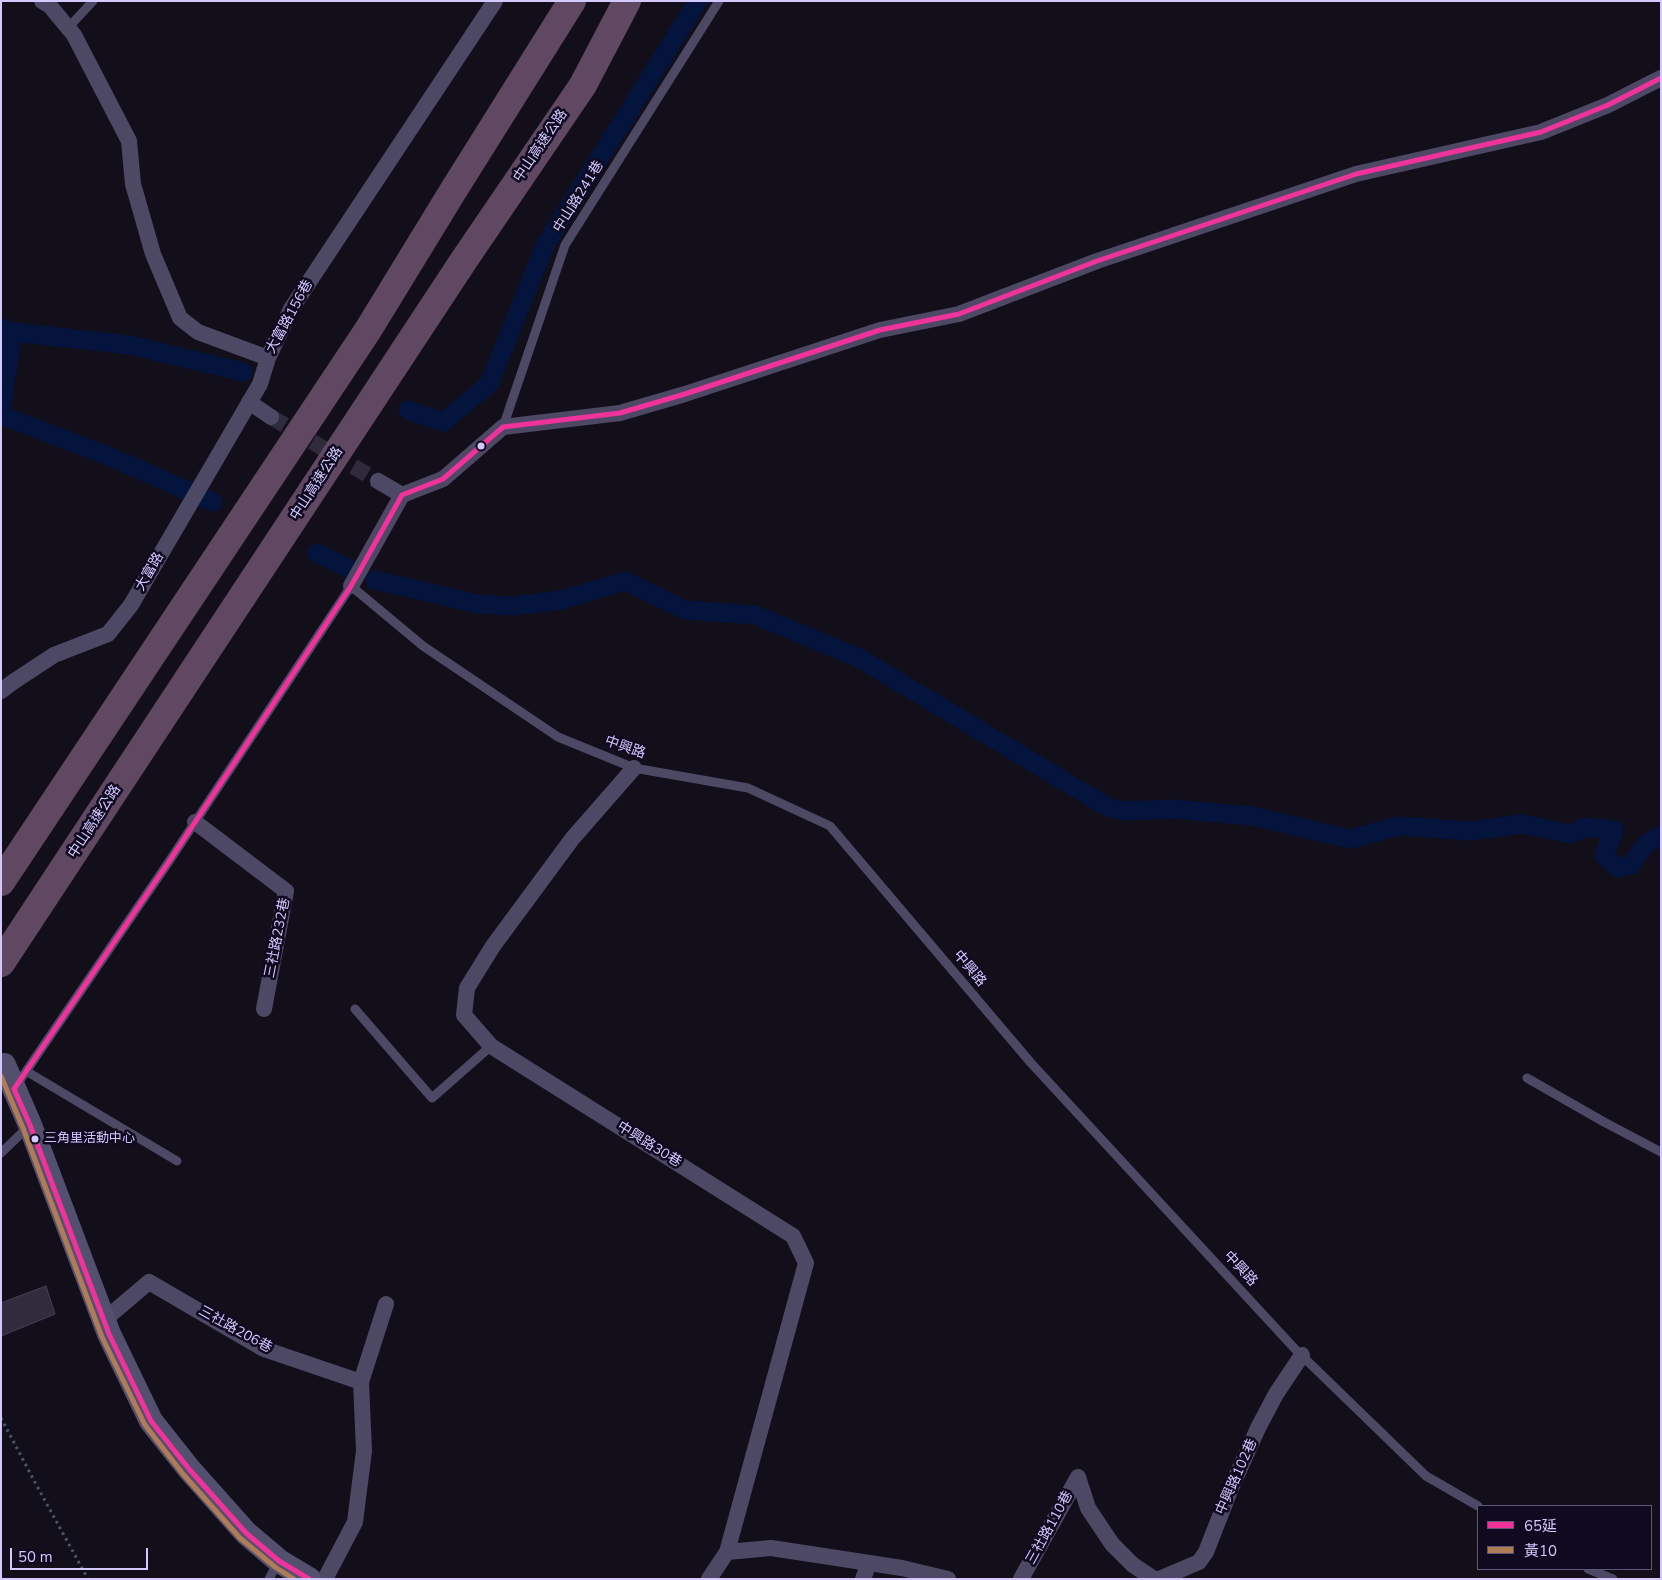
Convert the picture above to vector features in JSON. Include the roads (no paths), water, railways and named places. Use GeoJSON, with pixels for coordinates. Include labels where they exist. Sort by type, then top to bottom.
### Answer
{"type":"FeatureCollection","features":[{"type":"Feature","properties":{"kind":"highway"},"geometry":{"type":"LineString","coordinates":[[1,882],[368,330],[572,1]]}},
{"type":"Feature","properties":{"kind":"highway","name":"中山高速公路"},"geometry":{"type":"LineString","coordinates":[[1,963],[459,269],[583,85],[627,1]]}},
{"type":"Feature","properties":{"kind":"highway"},"geometry":{"type":"LineString","coordinates":[[583,85],[647,1]]}},
{"type":"Feature","properties":{"kind":"street","name":"大富路156巷"},"geometry":{"type":"LineString","coordinates":[[42,1],[50,6],[74,35],[129,141],[133,184],[153,254],[180,318],[198,332],[268,358],[291,310],[495,1]]}},
{"type":"Feature","properties":{"kind":"street"},"geometry":{"type":"LineString","coordinates":[[351,586],[402,495],[444,479],[503,427],[620,414],[880,330],[959,314],[1096,261],[1356,174],[1541,132],[1608,105],[1661,78]]}},
{"type":"Feature","properties":{"kind":"street","name":"大富路"},"geometry":{"type":"LineString","coordinates":[[1,691],[54,655],[108,634],[131,605],[260,384],[268,358]]}},
{"type":"Feature","properties":{"kind":"street"},"geometry":{"type":"LineString","coordinates":[[249,402],[271,417]]}},
{"type":"Feature","properties":{"kind":"street"},"geometry":{"type":"LineString","coordinates":[[378,480],[402,495]]}},
{"type":"Feature","properties":{"kind":"street","name":"中興路30巷"},"geometry":{"type":"LineString","coordinates":[[634,768],[572,839],[494,946],[467,988],[464,1015],[491,1046],[793,1236],[806,1263],[727,1552],[709,1579]]}},
{"type":"Feature","properties":{"kind":"street","name":"三社路232巷"},"geometry":{"type":"LineString","coordinates":[[195,822],[286,891],[264,1009]]}},
{"type":"Feature","properties":{"kind":"street"},"geometry":{"type":"LineString","coordinates":[[15,1075],[30,1126],[103,1321],[151,1421],[274,1570],[309,1579]]}},
{"type":"Feature","properties":{"kind":"street","name":"三社路206巷"},"geometry":{"type":"LineString","coordinates":[[103,1321],[148,1282],[264,1348],[361,1382]]}},
{"type":"Feature","properties":{"kind":"street"},"geometry":{"type":"LineString","coordinates":[[325,1579],[354,1522],[364,1451],[361,1382],[386,1304]]}},
{"type":"Feature","properties":{"kind":"street","name":"中興路102巷"},"geometry":{"type":"LineString","coordinates":[[1159,1579],[1199,1562],[1206,1552],[1231,1488],[1258,1428],[1276,1394],[1302,1355]]}},
{"type":"Feature","properties":{"kind":"street","name":"三社路110巷"},"geometry":{"type":"LineString","coordinates":[[1022,1579],[1078,1477],[1088,1508],[1112,1544],[1133,1565],[1154,1579]]}},
{"type":"Feature","properties":{"kind":"street"},"geometry":{"type":"LineString","coordinates":[[727,1552],[772,1548],[902,1568],[948,1579]]}},
{"type":"Feature","properties":{"kind":"street"},"geometry":{"type":"LineString","coordinates":[[863,1579],[869,1563]]}},
{"type":"Feature","properties":{"kind":"lane"},"geometry":{"type":"LineString","coordinates":[[68,28],[93,1]]}},
{"type":"Feature","properties":{"kind":"lane","name":"中山路241巷"},"geometry":{"type":"LineString","coordinates":[[503,427],[565,245],[719,1]]}},
{"type":"Feature","properties":{"kind":"lane"},"geometry":{"type":"LineString","coordinates":[[177,1160],[15,1075],[195,822],[351,586]]}},
{"type":"Feature","properties":{"kind":"lane","name":"中興路"},"geometry":{"type":"LineString","coordinates":[[351,586],[423,646],[558,737],[634,768],[748,788],[830,826],[1031,1063],[1302,1355],[1426,1476],[1477,1505]]}},
{"type":"Feature","properties":{"kind":"lane"},"geometry":{"type":"LineString","coordinates":[[355,1009],[432,1098],[491,1046]]}},
{"type":"Feature","properties":{"kind":"lane"},"geometry":{"type":"LineString","coordinates":[[1527,1078],[1661,1152]]}},
{"type":"Feature","properties":{"kind":"lane"},"geometry":{"type":"LineString","coordinates":[[1,1153],[30,1126]]}},
{"type":"Feature","properties":{"kind":"lane"},"geometry":{"type":"LineString","coordinates":[[1590,1570],[1613,1579]]}},
{"type":"Feature","properties":{"kind":"waterway"},"geometry":{"type":"LineString","coordinates":[[408,410],[443,422],[489,384],[545,245],[698,1]]}},
{"type":"Feature","properties":{"kind":"waterway"},"geometry":{"type":"LineString","coordinates":[[1,328],[13,332],[130,345],[243,372]]}},
{"type":"Feature","properties":{"kind":"waterway"},"geometry":{"type":"LineString","coordinates":[[1,410],[13,332]]}},
{"type":"Feature","properties":{"kind":"waterway"},"geometry":{"type":"LineString","coordinates":[[1,415],[113,458],[213,502]]}},
{"type":"Feature","properties":{"kind":"waterway"},"geometry":{"type":"LineString","coordinates":[[317,553],[348,568]]}},
{"type":"Feature","properties":{"kind":"waterway"},"geometry":{"type":"LineString","coordinates":[[375,580],[478,604],[512,606],[562,600],[625,581],[685,610],[755,615],[859,658],[1109,808],[1125,811],[1172,809],[1252,816],[1350,839],[1399,826],[1470,831],[1522,824],[1571,834],[1585,827],[1614,830],[1604,856],[1618,868],[1631,865],[1645,845],[1661,835]]}},
{"type":"Feature","properties":{"kind":"tunnel"},"geometry":{"type":"LineString","coordinates":[[271,417],[378,481]]}},
{"type":"Feature","properties":{"kind":"place","name":"三角里活動中心"},"geometry":{"type":"Point","coordinates":[35,1139]}}]}
